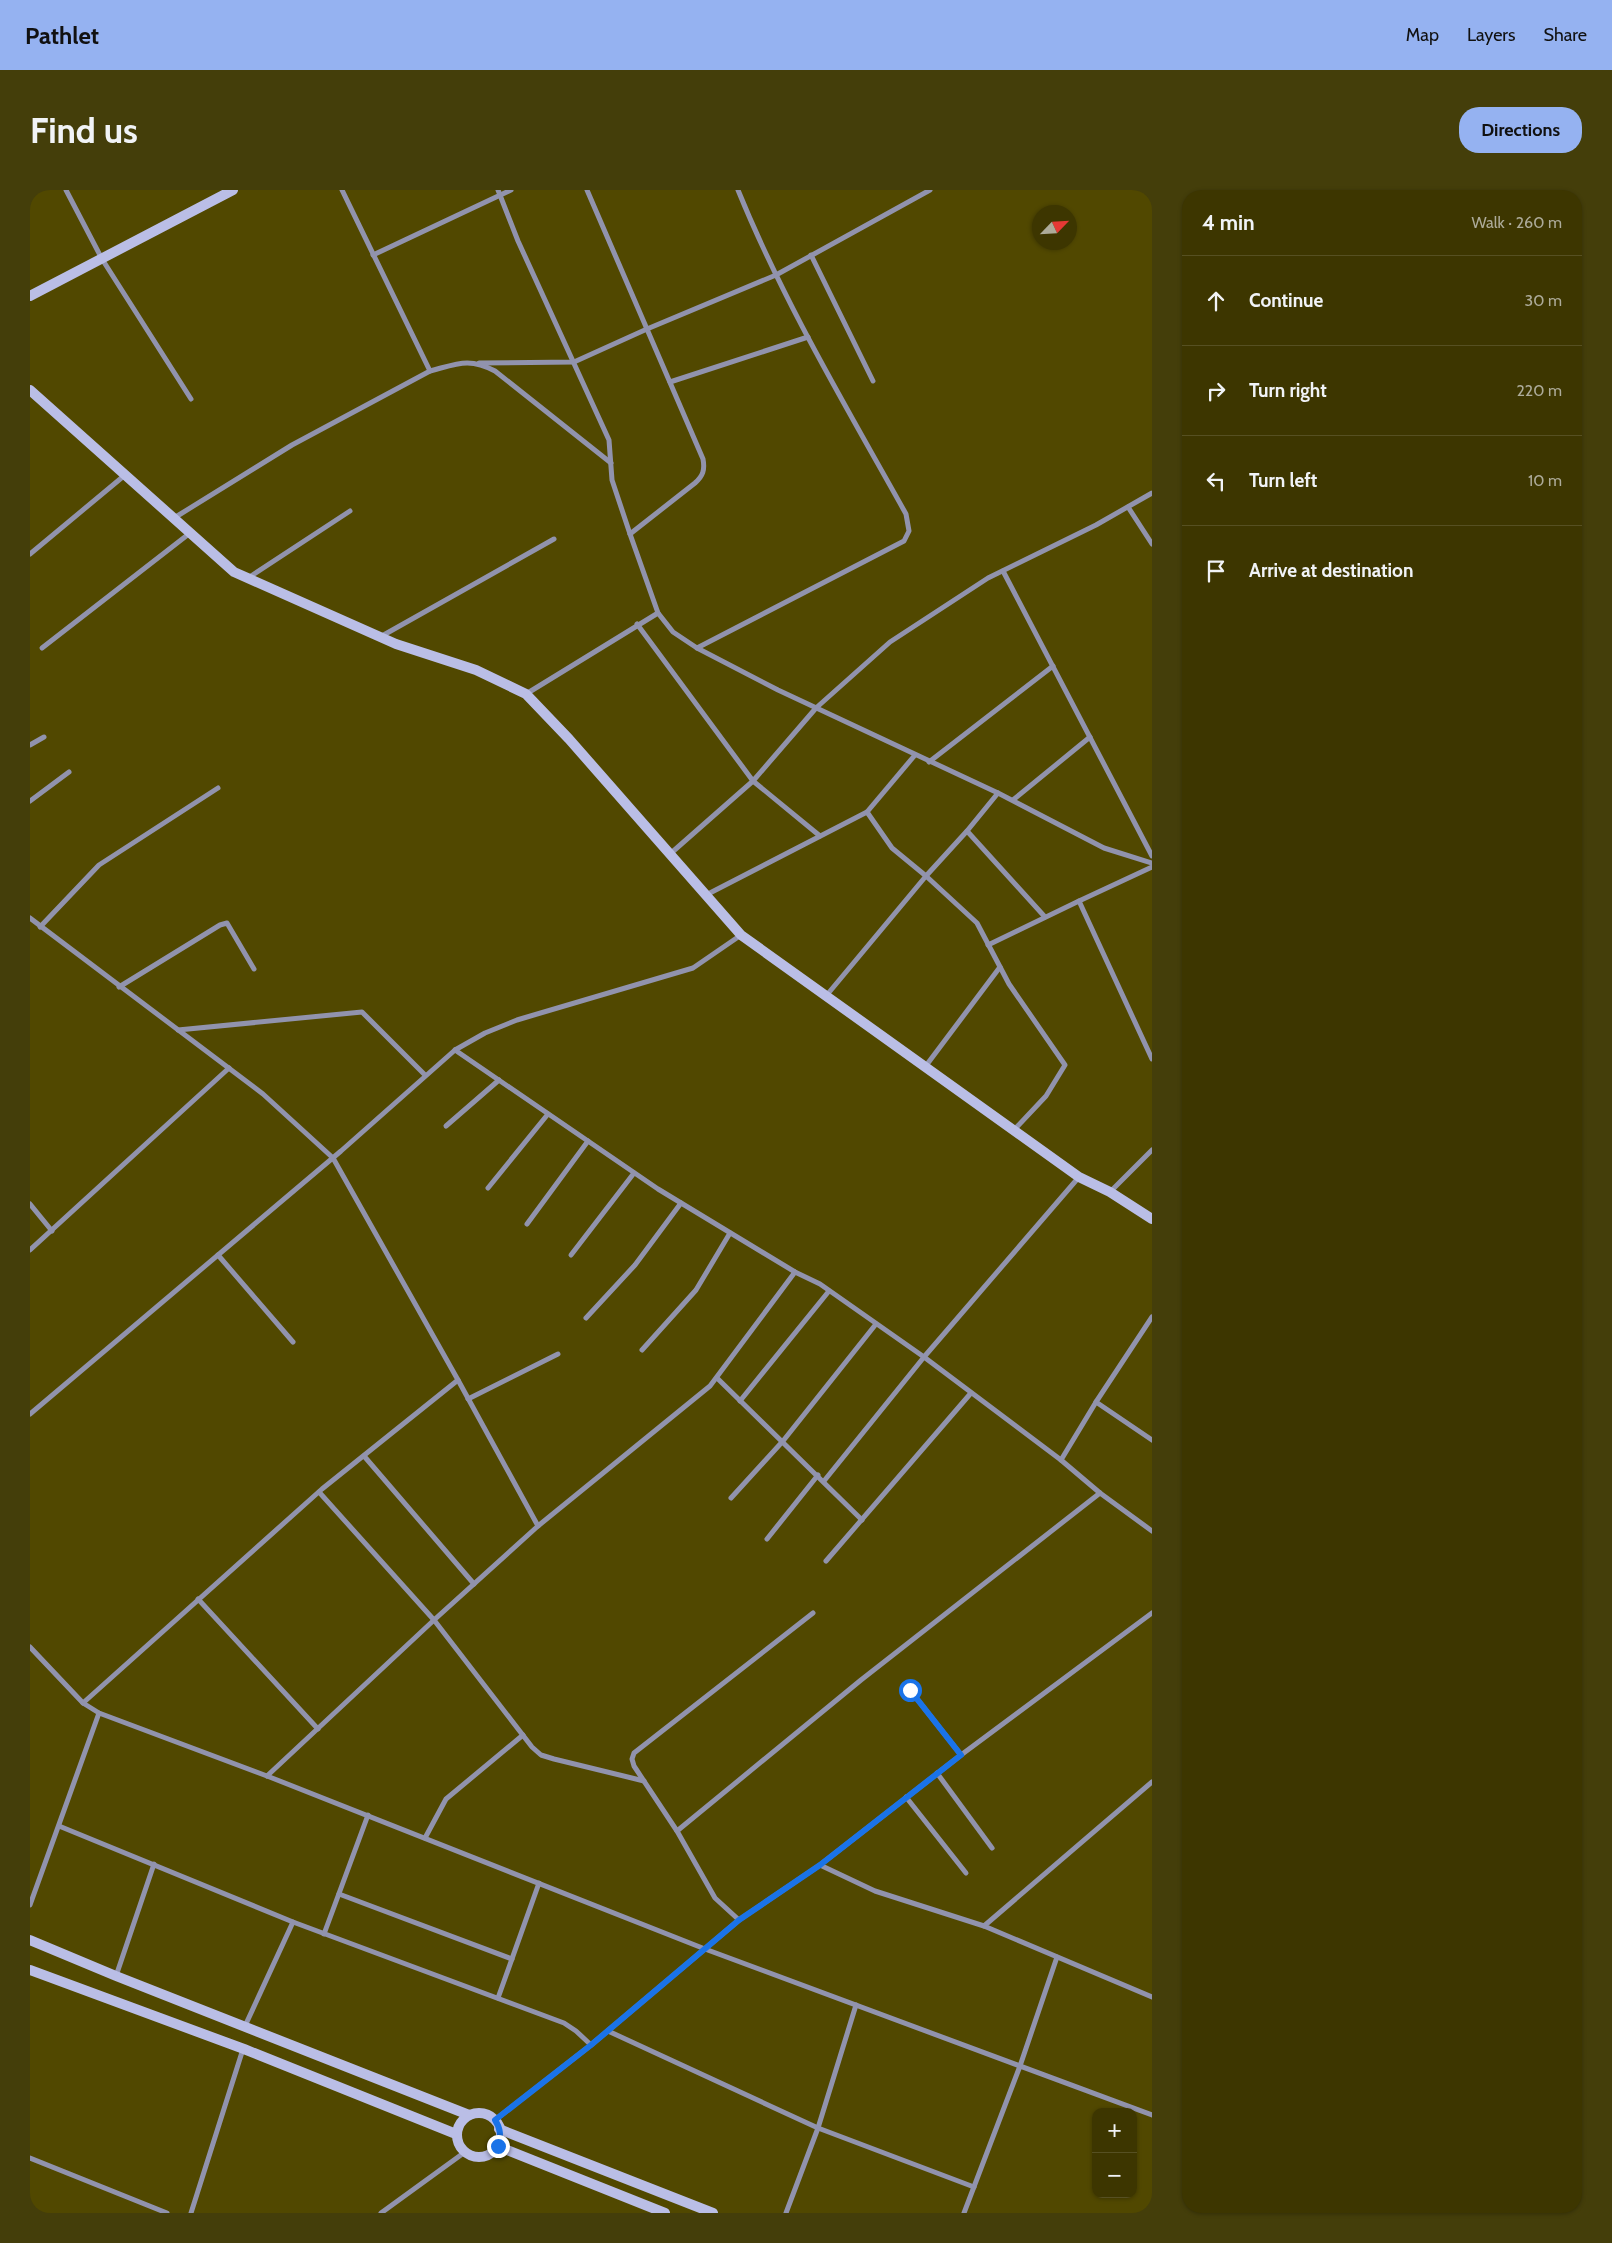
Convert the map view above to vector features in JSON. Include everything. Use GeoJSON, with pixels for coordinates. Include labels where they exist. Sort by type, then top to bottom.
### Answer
{"type":"FeatureCollection","features":[{"type":"Feature","properties":{"kind":"street"},"geometry":{"type":"LineString","coordinates":[[66,190],[102,259],[191,399]]}},
{"type":"Feature","properties":{"kind":"street"},"geometry":{"type":"LineString","coordinates":[[30,296],[233,190]]}},
{"type":"Feature","properties":{"kind":"street"},"geometry":{"type":"LineString","coordinates":[[342,190],[430,371]]}},
{"type":"Feature","properties":{"kind":"street"},"geometry":{"type":"LineString","coordinates":[[373,255],[499,192],[511,190]]}},
{"type":"Feature","properties":{"kind":"street"},"geometry":{"type":"LineString","coordinates":[[588,190],[703,459],[704,468],[701,477],[695,484],[630,534]]}},
{"type":"Feature","properties":{"kind":"street"},"geometry":{"type":"LineString","coordinates":[[697,648],[904,541],[909,531],[906,514],[808,337],[776,275],[738,190]]}},
{"type":"Feature","properties":{"kind":"street"},"geometry":{"type":"LineString","coordinates":[[174,518],[292,445],[430,371],[464,363],[574,362],[647,328],[776,275],[930,190]]}},
{"type":"Feature","properties":{"kind":"street"},"geometry":{"type":"LineString","coordinates":[[499,192],[610,440],[612,480],[658,613],[673,632],[697,648],[816,708],[929,762],[998,792],[1104,848],[1152,865]]}},
{"type":"Feature","properties":{"kind":"street"},"geometry":{"type":"LineString","coordinates":[[810,255],[873,381]]}},
{"type":"Feature","properties":{"kind":"street"},"geometry":{"type":"LineString","coordinates":[[670,382],[808,337]]}},
{"type":"Feature","properties":{"kind":"street"},"geometry":{"type":"LineString","coordinates":[[479,363],[495,371],[611,463]]}},
{"type":"Feature","properties":{"kind":"street"},"geometry":{"type":"LineString","coordinates":[[30,390],[234,572],[380,636],[476,670],[526,694],[741,935],[1079,1177],[1110,1192],[1152,1219]]}},
{"type":"Feature","properties":{"kind":"street"},"geometry":{"type":"LineString","coordinates":[[30,554],[125,474]]}},
{"type":"Feature","properties":{"kind":"street"},"geometry":{"type":"LineString","coordinates":[[670,854],[752,781],[816,708],[890,642],[1003,570],[1152,493]]}},
{"type":"Feature","properties":{"kind":"street"},"geometry":{"type":"LineString","coordinates":[[1128,506],[1152,544]]}},
{"type":"Feature","properties":{"kind":"street"},"geometry":{"type":"LineString","coordinates":[[248,578],[350,511]]}},
{"type":"Feature","properties":{"kind":"street"},"geometry":{"type":"LineString","coordinates":[[42,648],[191,533]]}},
{"type":"Feature","properties":{"kind":"street"},"geometry":{"type":"LineString","coordinates":[[380,636],[554,540]]}},
{"type":"Feature","properties":{"kind":"street"},"geometry":{"type":"LineString","coordinates":[[1003,570],[1152,856]]}},
{"type":"Feature","properties":{"kind":"street"},"geometry":{"type":"LineString","coordinates":[[526,694],[637,624],[658,613]]}},
{"type":"Feature","properties":{"kind":"street"},"geometry":{"type":"LineString","coordinates":[[637,624],[752,781],[820,836]]}},
{"type":"Feature","properties":{"kind":"street"},"geometry":{"type":"LineString","coordinates":[[929,762],[1052,666]]}},
{"type":"Feature","properties":{"kind":"street"},"geometry":{"type":"LineString","coordinates":[[30,745],[44,737]]}},
{"type":"Feature","properties":{"kind":"street"},"geometry":{"type":"LineString","coordinates":[[1013,800],[1090,737]]}},
{"type":"Feature","properties":{"kind":"street"},"geometry":{"type":"LineString","coordinates":[[705,895],[867,812],[915,755]]}},
{"type":"Feature","properties":{"kind":"street"},"geometry":{"type":"LineString","coordinates":[[30,801],[69,772]]}},
{"type":"Feature","properties":{"kind":"street"},"geometry":{"type":"LineString","coordinates":[[40,927],[98,865],[218,788]]}},
{"type":"Feature","properties":{"kind":"street"},"geometry":{"type":"LineString","coordinates":[[826,996],[998,792]]}},
{"type":"Feature","properties":{"kind":"street"},"geometry":{"type":"LineString","coordinates":[[867,812],[892,848],[926,876],[977,924],[1009,984],[1066,1065],[1046,1096],[1014,1130]]}},
{"type":"Feature","properties":{"kind":"street"},"geometry":{"type":"LineString","coordinates":[[967,831],[1045,917]]}},
{"type":"Feature","properties":{"kind":"street"},"geometry":{"type":"LineString","coordinates":[[988,944],[1152,865]]}},
{"type":"Feature","properties":{"kind":"street"},"geometry":{"type":"LineString","coordinates":[[1079,901],[1152,1059]]}},
{"type":"Feature","properties":{"kind":"street"},"geometry":{"type":"LineString","coordinates":[[30,918],[263,1094],[332,1158],[458,1380],[538,1526]]}},
{"type":"Feature","properties":{"kind":"street"},"geometry":{"type":"LineString","coordinates":[[119,986],[220,925],[227,923],[254,969]]}},
{"type":"Feature","properties":{"kind":"street"},"geometry":{"type":"LineString","coordinates":[[30,1414],[332,1158],[455,1050],[485,1033],[517,1020],[693,968],[741,935]]}},
{"type":"Feature","properties":{"kind":"street"},"geometry":{"type":"LineString","coordinates":[[925,1067],[1000,967]]}},
{"type":"Feature","properties":{"kind":"street"},"geometry":{"type":"LineString","coordinates":[[177,1030],[362,1012],[425,1075]]}},
{"type":"Feature","properties":{"kind":"street"},"geometry":{"type":"LineString","coordinates":[[455,1050],[634,1173],[730,1233],[829,1291],[924,1357],[1152,1531]]}},
{"type":"Feature","properties":{"kind":"street"},"geometry":{"type":"LineString","coordinates":[[30,1250],[229,1068]]}},
{"type":"Feature","properties":{"kind":"street"},"geometry":{"type":"LineString","coordinates":[[446,1126],[499,1080]]}},
{"type":"Feature","properties":{"kind":"street"},"geometry":{"type":"LineString","coordinates":[[488,1188],[548,1114]]}},
{"type":"Feature","properties":{"kind":"street"},"geometry":{"type":"LineString","coordinates":[[528,1224],[588,1141]]}},
{"type":"Feature","properties":{"kind":"street"},"geometry":{"type":"LineString","coordinates":[[1110,1192],[1152,1150]]}},
{"type":"Feature","properties":{"kind":"street"},"geometry":{"type":"LineString","coordinates":[[571,1255],[634,1173]]}},
{"type":"Feature","properties":{"kind":"street"},"geometry":{"type":"LineString","coordinates":[[824,1481],[924,1357],[1079,1177]]}},
{"type":"Feature","properties":{"kind":"street"},"geometry":{"type":"LineString","coordinates":[[586,1318],[635,1265],[681,1203]]}},
{"type":"Feature","properties":{"kind":"street"},"geometry":{"type":"LineString","coordinates":[[30,1204],[52,1231]]}},
{"type":"Feature","properties":{"kind":"street"},"geometry":{"type":"LineString","coordinates":[[642,1350],[696,1290],[730,1233]]}},
{"type":"Feature","properties":{"kind":"street"},"geometry":{"type":"LineString","coordinates":[[218,1255],[293,1342]]}},
{"type":"Feature","properties":{"kind":"street"},"geometry":{"type":"LineString","coordinates":[[267,1776],[538,1526],[700,1396],[717,1378],[796,1272]]}},
{"type":"Feature","properties":{"kind":"street"},"geometry":{"type":"LineString","coordinates":[[740,1401],[829,1291]]}},
{"type":"Feature","properties":{"kind":"street"},"geometry":{"type":"LineString","coordinates":[[1061,1460],[1096,1402],[1152,1317]]}},
{"type":"Feature","properties":{"kind":"street"},"geometry":{"type":"LineString","coordinates":[[731,1498],[783,1441],[876,1324]]}},
{"type":"Feature","properties":{"kind":"street"},"geometry":{"type":"LineString","coordinates":[[468,1399],[558,1354]]}},
{"type":"Feature","properties":{"kind":"street"},"geometry":{"type":"LineString","coordinates":[[717,1378],[862,1520]]}},
{"type":"Feature","properties":{"kind":"street"},"geometry":{"type":"LineString","coordinates":[[83,1703],[319,1492],[458,1380]]}},
{"type":"Feature","properties":{"kind":"street"},"geometry":{"type":"LineString","coordinates":[[826,1561],[971,1393]]}},
{"type":"Feature","properties":{"kind":"street"},"geometry":{"type":"LineString","coordinates":[[1096,1402],[1152,1440]]}},
{"type":"Feature","properties":{"kind":"street"},"geometry":{"type":"LineString","coordinates":[[364,1456],[474,1584]]}},
{"type":"Feature","properties":{"kind":"street"},"geometry":{"type":"LineString","coordinates":[[768,1539],[818,1475]]}},
{"type":"Feature","properties":{"kind":"street"},"geometry":{"type":"LineString","coordinates":[[319,1492],[434,1620],[522,1735],[541,1755],[644,1781]]}},
{"type":"Feature","properties":{"kind":"street"},"geometry":{"type":"LineString","coordinates":[[677,1831],[861,1680],[1100,1493]]}},
{"type":"Feature","properties":{"kind":"street"},"geometry":{"type":"LineString","coordinates":[[198,1599],[318,1729]]}},
{"type":"Feature","properties":{"kind":"street"},"geometry":{"type":"LineString","coordinates":[[739,1920],[715,1898],[677,1831],[634,1766],[632,1759],[634,1753],[813,1613]]}},
{"type":"Feature","properties":{"kind":"street"},"geometry":{"type":"LineString","coordinates":[[497,2124],[739,1920],[820,1865],[937,1773],[1152,1613]]}},
{"type":"Feature","properties":{"kind":"street"},"geometry":{"type":"LineString","coordinates":[[30,1647],[83,1703],[99,1713],[267,1776],[706,1949],[1152,2115]]}},
{"type":"Feature","properties":{"kind":"street"},"geometry":{"type":"LineString","coordinates":[[910,1690],[961,1755]]}},
{"type":"Feature","properties":{"kind":"street"},"geometry":{"type":"LineString","coordinates":[[30,1905],[99,1713]]}},
{"type":"Feature","properties":{"kind":"street"},"geometry":{"type":"LineString","coordinates":[[425,1838],[446,1799],[522,1735]]}},
{"type":"Feature","properties":{"kind":"street"},"geometry":{"type":"LineString","coordinates":[[937,1773],[992,1848]]}},
{"type":"Feature","properties":{"kind":"street"},"geometry":{"type":"LineString","coordinates":[[984,1926],[1152,1782]]}},
{"type":"Feature","properties":{"kind":"street"},"geometry":{"type":"LineString","coordinates":[[906,1797],[966,1873]]}},
{"type":"Feature","properties":{"kind":"street"},"geometry":{"type":"LineString","coordinates":[[324,1934],[368,1816]]}},
{"type":"Feature","properties":{"kind":"street"},"geometry":{"type":"LineString","coordinates":[[59,1826],[293,1922],[564,2023],[591,2045]]}},
{"type":"Feature","properties":{"kind":"street"},"geometry":{"type":"LineString","coordinates":[[116,1976],[154,1864]]}},
{"type":"Feature","properties":{"kind":"street"},"geometry":{"type":"LineString","coordinates":[[820,1865],[875,1891],[984,1926],[1152,1997]]}},
{"type":"Feature","properties":{"kind":"street"},"geometry":{"type":"LineString","coordinates":[[498,1998],[539,1883]]}},
{"type":"Feature","properties":{"kind":"street"},"geometry":{"type":"LineString","coordinates":[[339,1894],[512,1959]]}},
{"type":"Feature","properties":{"kind":"street"},"geometry":{"type":"LineString","coordinates":[[245,2026],[293,1922]]}},
{"type":"Feature","properties":{"kind":"street"},"geometry":{"type":"LineString","coordinates":[[30,1940],[116,1976],[469,2115]]}},
{"type":"Feature","properties":{"kind":"street"},"geometry":{"type":"LineString","coordinates":[[964,2213],[1020,2066],[1057,1957]]}},
{"type":"Feature","properties":{"kind":"street"},"geometry":{"type":"LineString","coordinates":[[30,1970],[244,2049],[456,2134]]}},
{"type":"Feature","properties":{"kind":"street"},"geometry":{"type":"LineString","coordinates":[[786,2213],[818,2128],[856,2005]]}},
{"type":"Feature","properties":{"kind":"street"},"geometry":{"type":"LineString","coordinates":[[608,2031],[818,2128],[974,2187]]}},
{"type":"Feature","properties":{"kind":"street"},"geometry":{"type":"LineString","coordinates":[[191,2213],[244,2049]]}},
{"type":"Feature","properties":{"kind":"street"},"geometry":{"type":"LineString","coordinates":[[497,2124],[500,2137],[498,2146],[493,2152],[479,2157],[465,2152],[458,2141],[456,2134],[463,2119],[469,2115],[483,2113],[497,2124],[713,2213]]}},
{"type":"Feature","properties":{"kind":"street"},"geometry":{"type":"LineString","coordinates":[[498,2146],[665,2213]]}},
{"type":"Feature","properties":{"kind":"street"},"geometry":{"type":"LineString","coordinates":[[381,2213],[465,2152]]}},
{"type":"Feature","properties":{"kind":"street"},"geometry":{"type":"LineString","coordinates":[[30,2158],[167,2213]]}},
{"type":"Feature","properties":{"kind":"route"},"geometry":{"type":"LineString","coordinates":[[498,2146],[499,2128],[495,2120],[591,2045],[739,1920],[820,1865],[961,1755],[910,1690]]}}]}
